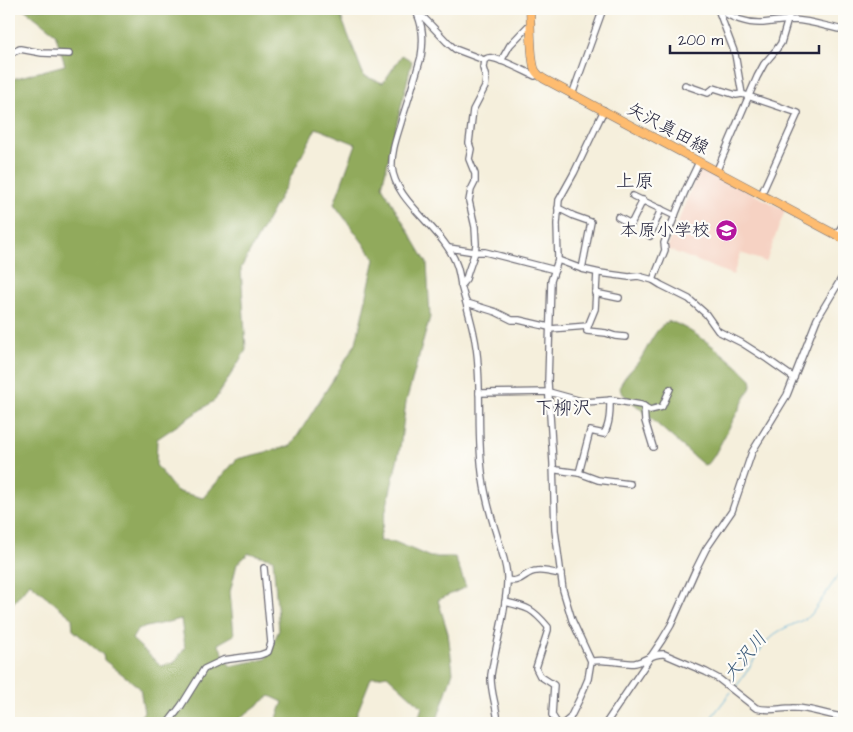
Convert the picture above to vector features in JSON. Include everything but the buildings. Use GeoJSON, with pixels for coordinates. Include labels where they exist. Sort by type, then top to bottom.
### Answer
{"type":"FeatureCollection","features":[{"type":"Feature","properties":{"kind":"main road"},"geometry":{"type":"LineString","coordinates":[[530,9],[532,59],[538,75]]}},
{"type":"Feature","properties":{"kind":"main road","name":"矢沢真田線"},"geometry":{"type":"LineString","coordinates":[[538,75],[572,95],[604,110],[841,236]]}},
{"type":"Feature","properties":{"kind":"street"},"geometry":{"type":"LineString","coordinates":[[415,9],[420,20],[423,36],[421,57],[397,136],[392,167],[401,192],[449,248],[457,266],[477,350],[480,458],[483,481],[508,580],[490,685],[498,723]]}},
{"type":"Feature","properties":{"kind":"street"},"geometry":{"type":"LineString","coordinates":[[420,20],[423,9]]}},
{"type":"Feature","properties":{"kind":"street"},"geometry":{"type":"LineString","coordinates":[[572,95],[603,9]]}},
{"type":"Feature","properties":{"kind":"street"},"geometry":{"type":"LineString","coordinates":[[718,9],[729,16],[755,23],[788,20],[801,21],[844,30]]}},
{"type":"Feature","properties":{"kind":"street"},"geometry":{"type":"LineString","coordinates":[[718,9],[736,54],[745,95]]}},
{"type":"Feature","properties":{"kind":"street"},"geometry":{"type":"LineString","coordinates":[[717,170],[725,153],[745,95],[764,64],[780,43],[791,9]]}},
{"type":"Feature","properties":{"kind":"street"},"geometry":{"type":"LineString","coordinates":[[420,20],[424,18],[427,20],[456,49],[484,60],[491,58],[501,61],[536,76],[538,75]]}},
{"type":"Feature","properties":{"kind":"street"},"geometry":{"type":"LineString","coordinates":[[501,61],[510,46],[530,23]]}},
{"type":"Feature","properties":{"kind":"street"},"geometry":{"type":"LineString","coordinates":[[9,54],[20,49],[42,53],[69,54]]}},
{"type":"Feature","properties":{"kind":"street"},"geometry":{"type":"LineString","coordinates":[[461,285],[466,279],[475,252],[475,227],[470,201],[471,190],[476,178],[469,159],[471,149],[469,143],[473,110],[485,86],[484,60]]}},
{"type":"Feature","properties":{"kind":"street"},"geometry":{"type":"LineString","coordinates":[[685,85],[708,93],[714,88],[736,95],[745,95],[798,113],[761,195]]}},
{"type":"Feature","properties":{"kind":"street"},"geometry":{"type":"LineString","coordinates":[[564,723],[570,718],[580,698],[588,679],[591,661],[572,620],[563,590],[555,530],[549,392],[551,281],[558,260],[557,224],[559,200],[604,110]]}},
{"type":"Feature","properties":{"kind":"street"},"geometry":{"type":"LineString","coordinates":[[653,280],[665,250],[664,243],[699,162]]}},
{"type":"Feature","properties":{"kind":"street"},"geometry":{"type":"LineString","coordinates":[[633,196],[675,216]]}},
{"type":"Feature","properties":{"kind":"street"},"geometry":{"type":"LineString","coordinates":[[618,217],[631,224],[643,200]]}},
{"type":"Feature","properties":{"kind":"street"},"geometry":{"type":"LineString","coordinates":[[558,208],[591,222],[582,269]]}},
{"type":"Feature","properties":{"kind":"street"},"geometry":{"type":"LineString","coordinates":[[650,236],[661,209]]}},
{"type":"Feature","properties":{"kind":"street"},"geometry":{"type":"LineString","coordinates":[[841,236],[844,224]]}},
{"type":"Feature","properties":{"kind":"street"},"geometry":{"type":"LineString","coordinates":[[449,248],[486,252],[555,270]]}},
{"type":"Feature","properties":{"kind":"street"},"geometry":{"type":"LineString","coordinates":[[558,260],[597,273],[629,277],[638,276],[653,280],[689,300],[706,314],[718,330],[742,343],[794,378]]}},
{"type":"Feature","properties":{"kind":"street"},"geometry":{"type":"LineString","coordinates":[[597,273],[595,309],[587,331],[625,337]]}},
{"type":"Feature","properties":{"kind":"street"},"geometry":{"type":"LineString","coordinates":[[606,723],[671,625],[706,549],[732,511],[752,452],[787,395],[817,319],[844,274]]}},
{"type":"Feature","properties":{"kind":"street"},"geometry":{"type":"LineString","coordinates":[[596,293],[619,298]]}},
{"type":"Feature","properties":{"kind":"street"},"geometry":{"type":"LineString","coordinates":[[467,303],[496,312],[512,320],[549,328],[588,326]]}},
{"type":"Feature","properties":{"kind":"street"},"geometry":{"type":"LineString","coordinates":[[479,393],[549,392],[585,402],[610,400],[641,405],[650,410],[662,408],[670,388]]}},
{"type":"Feature","properties":{"kind":"street"},"geometry":{"type":"LineString","coordinates":[[579,474],[590,431],[604,434],[606,431],[610,412],[610,400]]}},
{"type":"Feature","properties":{"kind":"street"},"geometry":{"type":"LineString","coordinates":[[644,406],[645,421],[652,447]]}},
{"type":"Feature","properties":{"kind":"street"},"geometry":{"type":"LineString","coordinates":[[553,468],[598,480],[630,484]]}},
{"type":"Feature","properties":{"kind":"street"},"geometry":{"type":"LineString","coordinates":[[168,723],[204,669],[223,660],[260,655],[268,652],[271,643],[264,568]]}},
{"type":"Feature","properties":{"kind":"street"},"geometry":{"type":"LineString","coordinates":[[508,580],[516,581],[536,570],[561,574]]}},
{"type":"Feature","properties":{"kind":"street"},"geometry":{"type":"LineString","coordinates":[[505,602],[532,610],[548,627],[536,668],[540,676],[554,685],[552,715],[557,723]]}},
{"type":"Feature","properties":{"kind":"street"},"geometry":{"type":"LineString","coordinates":[[591,661],[606,660],[629,663],[664,654],[719,679],[756,708],[769,711],[800,708],[844,717]]}},
{"type":"Feature","properties":{"kind":"shaded area","name":"本原小学校"},"geometry":{"type":"Polygon","coordinates":[[[700,167],[785,210],[766,262],[741,253],[733,275],[667,249],[700,167]]]}},
{"type":"Feature","properties":{"kind":"green space"},"geometry":{"type":"Polygon","coordinates":[[[24,9],[338,9],[364,76],[383,83],[402,55],[412,61],[382,186],[427,263],[430,317],[406,402],[400,448],[379,541],[395,542],[430,557],[455,557],[466,587],[438,600],[448,633],[453,672],[436,723],[417,723],[422,707],[387,675],[371,678],[353,723],[275,723],[283,702],[270,696],[233,723],[134,723],[144,712],[140,688],[104,660],[103,655],[73,630],[72,618],[30,583],[9,608],[9,80],[65,65],[55,33],[24,9]],[[316,128],[241,268],[246,350],[215,400],[157,439],[156,465],[176,491],[203,498],[237,459],[291,446],[356,343],[375,259],[334,204],[356,144],[316,128]],[[249,553],[237,564],[230,592],[234,635],[218,644],[230,666],[266,659],[279,630],[273,559],[249,553]],[[181,619],[138,629],[132,639],[161,666],[175,662],[185,648],[181,619]]]}},
{"type":"Feature","properties":{"kind":"green space"},"geometry":{"type":"Polygon","coordinates":[[[670,321],[713,346],[751,379],[752,385],[714,456],[709,463],[704,465],[621,392],[620,386],[627,375],[639,361],[656,333],[670,321]]]}},
{"type":"Feature","properties":{"kind":"waterway","name":"大沢川"},"geometry":{"type":"LineString","coordinates":[[734,689],[760,650],[774,634],[811,615],[844,567]]}},
{"type":"Feature","properties":{"kind":"waterway","name":"大沢川"},"geometry":{"type":"LineString","coordinates":[[707,723],[731,692]]}},
{"type":"Feature","properties":{"kind":"place","name":"本原小学校"},"geometry":{"type":"Point","coordinates":[726,230]}},
{"type":"Feature","properties":{"kind":"district","name":"上原"},"geometry":{"type":"Point","coordinates":[635,180]}},
{"type":"Feature","properties":{"kind":"district","name":"下柳沢"},"geometry":{"type":"Point","coordinates":[563,407]}}]}
